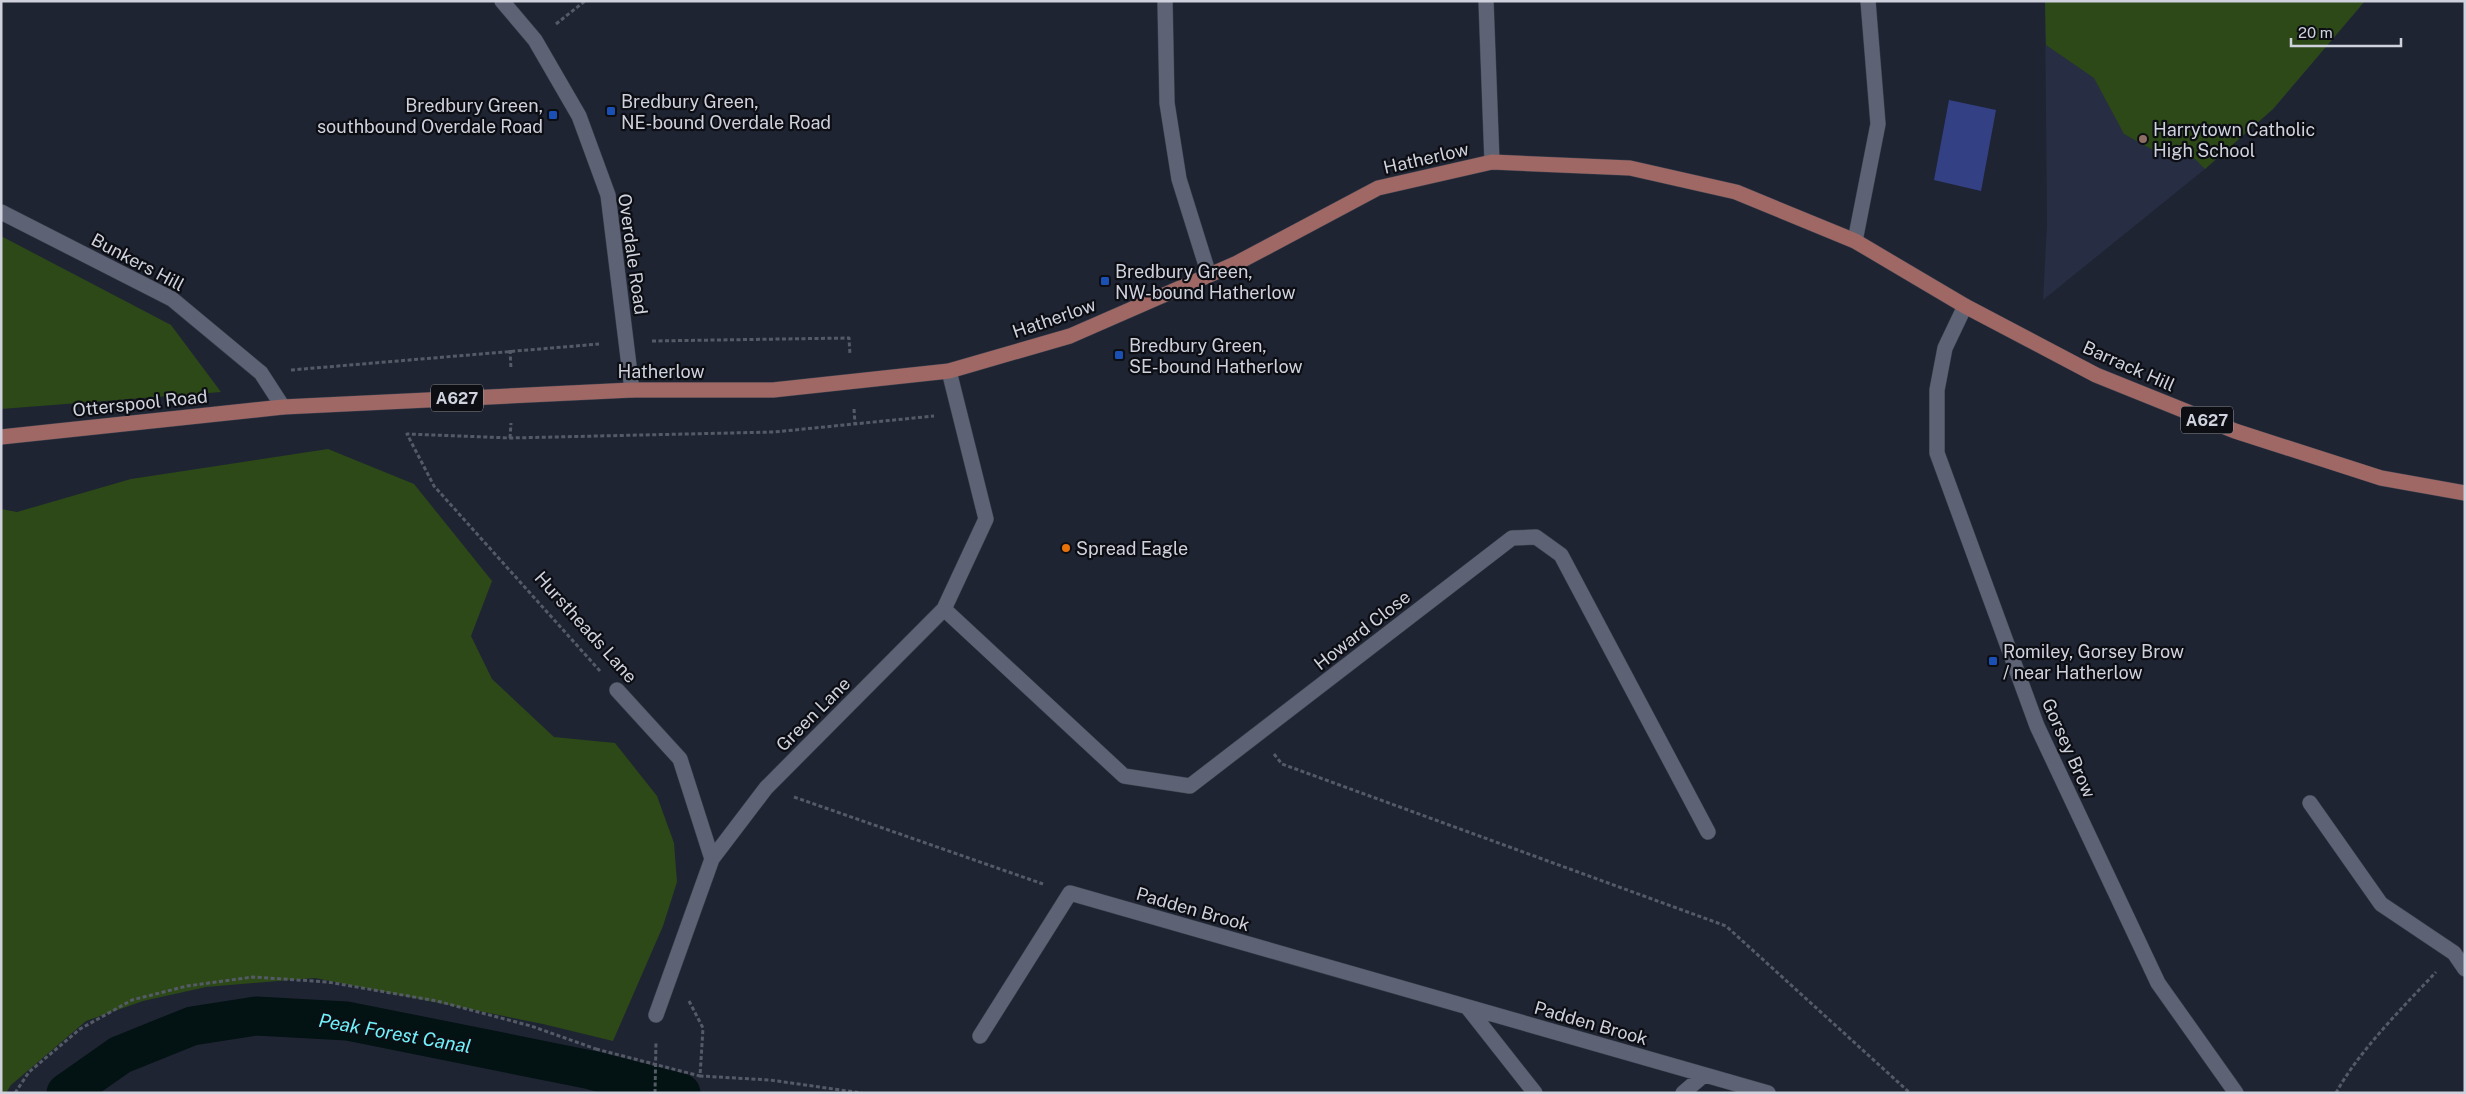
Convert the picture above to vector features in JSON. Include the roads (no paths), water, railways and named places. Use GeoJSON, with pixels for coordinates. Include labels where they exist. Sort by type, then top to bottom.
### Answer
{"type":"FeatureCollection","features":[{"type":"Feature","properties":{"kind":"main road","name":"Hatherlow"},"geometry":{"type":"LineString","coordinates":[[283,407],[632,390],[773,390],[949,371],[1070,336],[1236,263],[1378,188],[1492,162],[1630,168],[1736,192],[1855,241]]}},
{"type":"Feature","properties":{"kind":"main road","name":"Barrack Hill"},"geometry":{"type":"LineString","coordinates":[[1855,241],[1965,306],[2096,375],[2235,431],[2381,478],[2465,493]]}},
{"type":"Feature","properties":{"kind":"main road","name":"Otterspool Road"},"geometry":{"type":"LineString","coordinates":[[1,436],[283,407]]}},
{"type":"Feature","properties":{"kind":"street","name":"Overdale Road"},"geometry":{"type":"LineString","coordinates":[[502,1],[535,40],[579,116],[608,195],[632,390]]}},
{"type":"Feature","properties":{"kind":"street"},"geometry":{"type":"LineString","coordinates":[[1165,1],[1168,103],[1179,178],[1209,275]]}},
{"type":"Feature","properties":{"kind":"street"},"geometry":{"type":"LineString","coordinates":[[1486,1],[1492,162]]}},
{"type":"Feature","properties":{"kind":"street"},"geometry":{"type":"LineString","coordinates":[[1855,241],[1878,124],[1868,1]]}},
{"type":"Feature","properties":{"kind":"street","name":"Bunkers Hill"},"geometry":{"type":"LineString","coordinates":[[1,212],[172,299],[261,372],[283,407]]}},
{"type":"Feature","properties":{"kind":"street","name":"Gorsey Brow"},"geometry":{"type":"LineString","coordinates":[[1965,306],[1945,348],[1941,367],[1937,390],[1937,453],[2037,726],[2158,983],[2236,1093]]}},
{"type":"Feature","properties":{"kind":"street","name":"Green Lane"},"geometry":{"type":"LineString","coordinates":[[656,1015],[712,860],[766,788],[944,609],[986,520],[949,371]]}},
{"type":"Feature","properties":{"kind":"street","name":"Howard Close"},"geometry":{"type":"LineString","coordinates":[[944,609],[1124,776],[1190,786],[1512,538],[1536,537],[1561,555],[1708,832]]}},
{"type":"Feature","properties":{"kind":"street","name":"Hurstheads Lane"},"geometry":{"type":"LineString","coordinates":[[617,690],[680,759],[712,860]]}},
{"type":"Feature","properties":{"kind":"street"},"geometry":{"type":"LineString","coordinates":[[2310,803],[2382,904],[2459,948],[2465,969]]}},
{"type":"Feature","properties":{"kind":"street","name":"Padden Brook"},"geometry":{"type":"LineString","coordinates":[[980,1036],[1070,893],[1768,1093]]}},
{"type":"Feature","properties":{"kind":"street"},"geometry":{"type":"LineString","coordinates":[[1468,1008],[1535,1093]]}},
{"type":"Feature","properties":{"kind":"street"},"geometry":{"type":"LineString","coordinates":[[1683,1093],[1704,1075]]}},
{"type":"Feature","properties":{"kind":"waterway","name":"Peak Forest Canal"},"geometry":{"type":"LineString","coordinates":[[66,1093],[120,1055],[192,1026],[256,1016],[347,1021],[591,1070],[681,1093]]}},
{"type":"Feature","properties":{"kind":"place","name":"Bredbury Green, NE-bound Overdale Road"},"geometry":{"type":"Point","coordinates":[611,111]}},
{"type":"Feature","properties":{"kind":"place","name":"Bredbury Green, southbound Overdale Road"},"geometry":{"type":"Point","coordinates":[553,115]}},
{"type":"Feature","properties":{"kind":"place","name":"Harrytown Catholic High School"},"geometry":{"type":"Point","coordinates":[2143,139]}},
{"type":"Feature","properties":{"kind":"place","name":"Bredbury Green, NW-bound Hatherlow"},"geometry":{"type":"Point","coordinates":[1105,281]}},
{"type":"Feature","properties":{"kind":"place","name":"Bredbury Green, SE-bound Hatherlow"},"geometry":{"type":"Point","coordinates":[1119,355]}},
{"type":"Feature","properties":{"kind":"place","name":"Spread Eagle"},"geometry":{"type":"Point","coordinates":[1066,548]}},
{"type":"Feature","properties":{"kind":"place","name":"Romiley, Gorsey Brow / near Hatherlow"},"geometry":{"type":"Point","coordinates":[1993,661]}}]}
